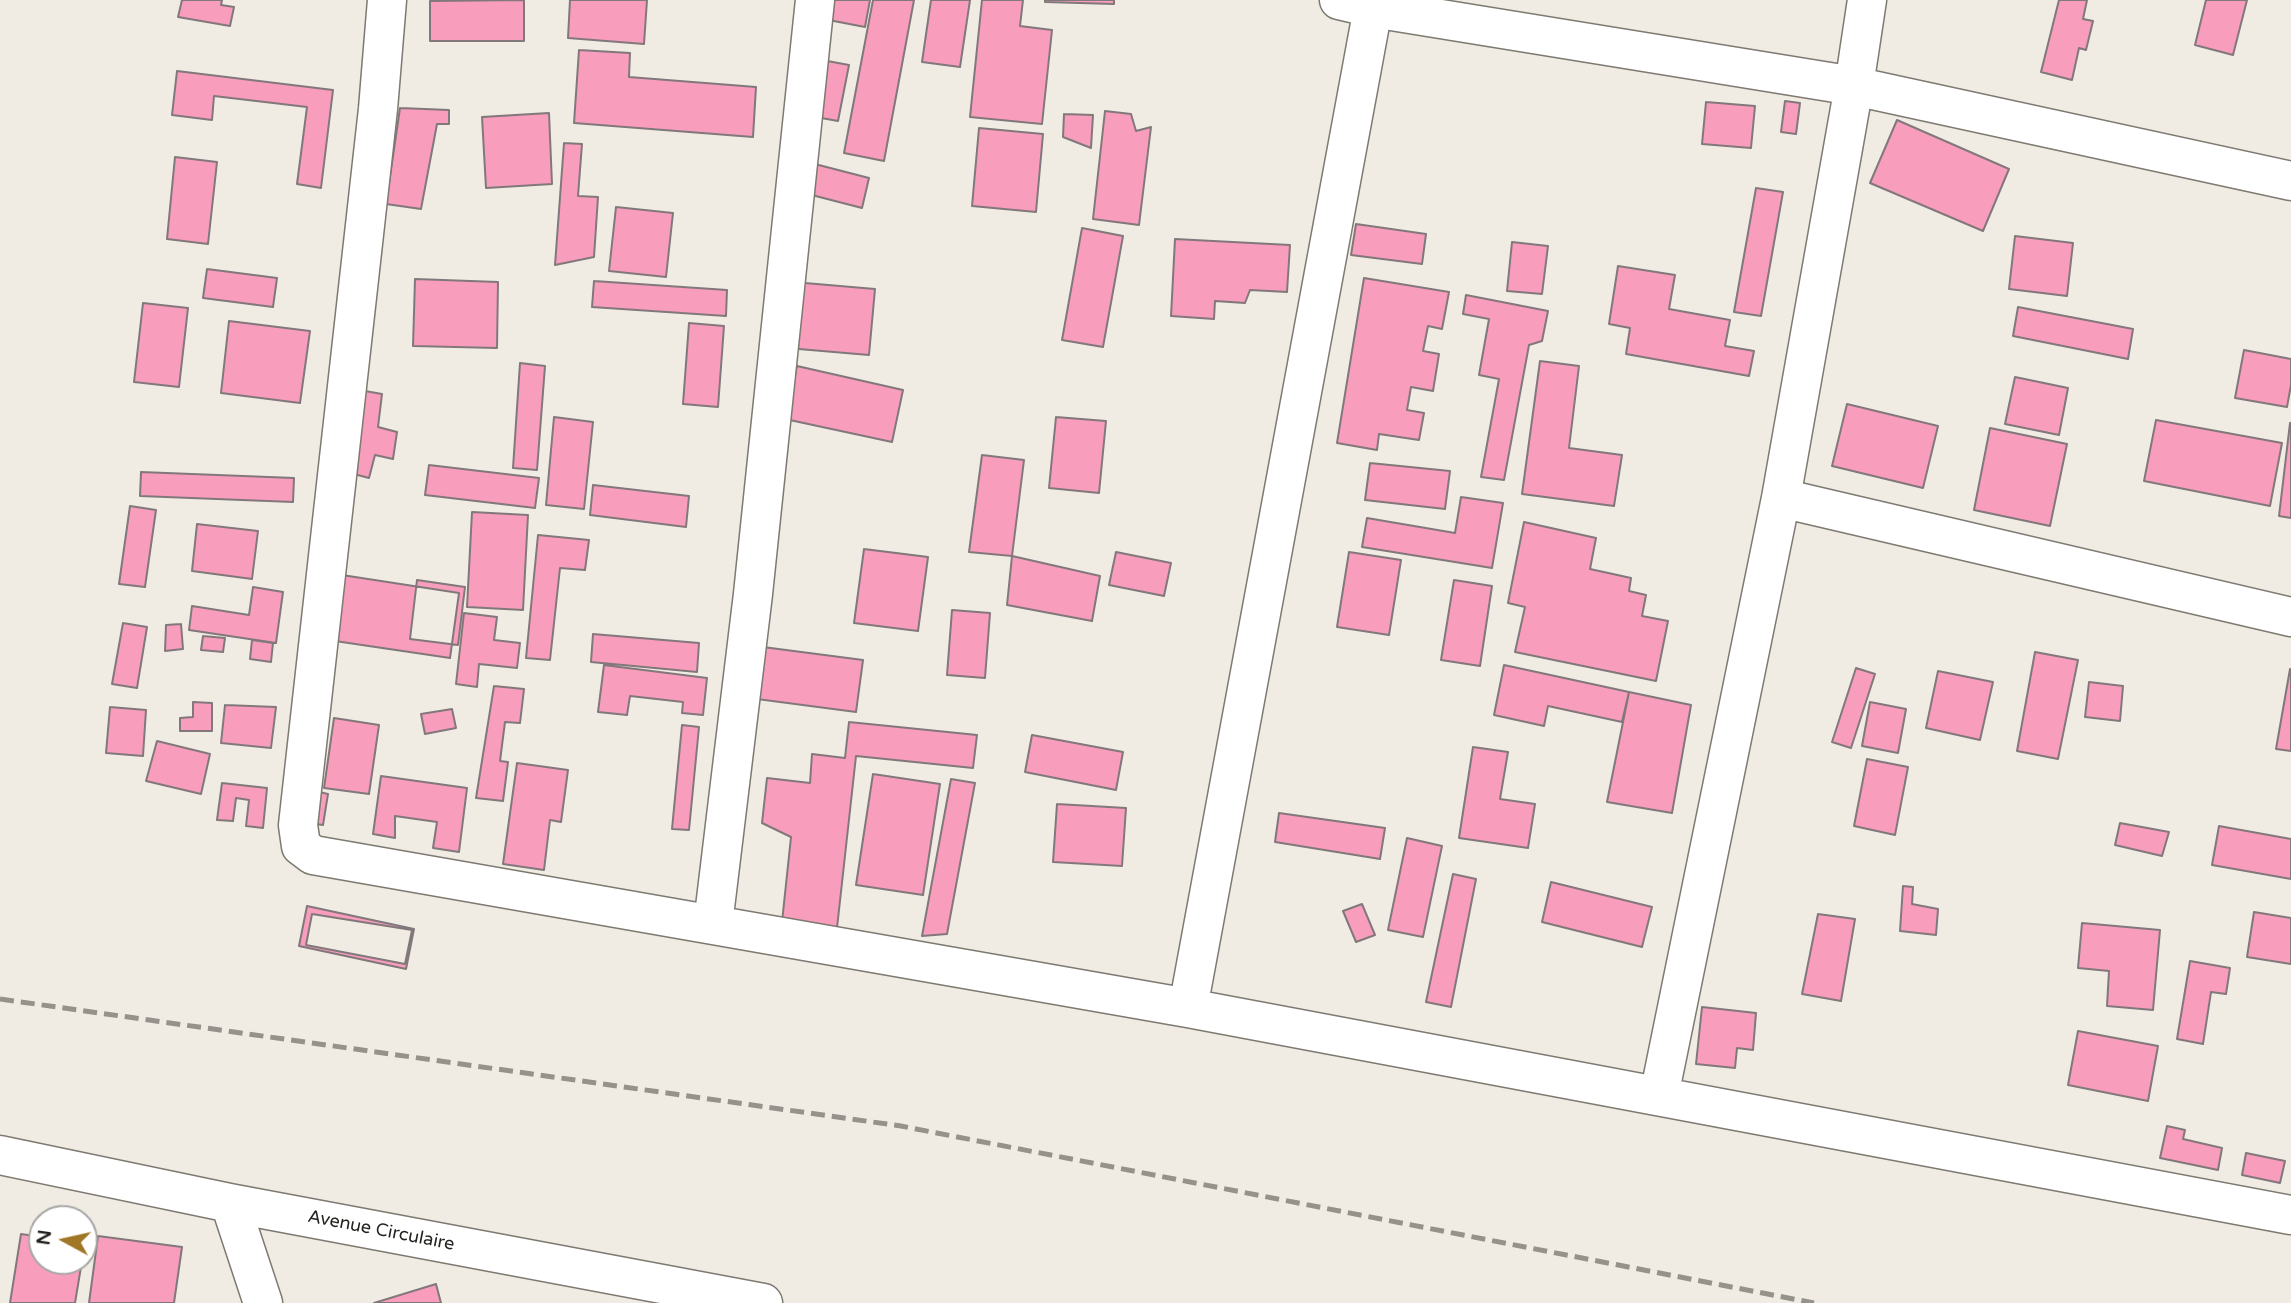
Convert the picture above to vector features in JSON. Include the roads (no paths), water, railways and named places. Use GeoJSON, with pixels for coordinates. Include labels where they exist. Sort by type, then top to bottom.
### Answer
{"type":"FeatureCollection","features":[{"type":"Feature","properties":{"kind":"street"},"geometry":{"type":"LineString","coordinates":[[387,0],[378,108],[298,825],[301,846],[313,855],[1188,1008],[2291,1215]]}},
{"type":"Feature","properties":{"kind":"street"},"geometry":{"type":"LineString","coordinates":[[713,924],[755,581],[815,0]]}},
{"type":"Feature","properties":{"kind":"street"},"geometry":{"type":"LineString","coordinates":[[1659,1096],[1781,498],[1867,0]]}},
{"type":"Feature","properties":{"kind":"street"},"geometry":{"type":"LineString","coordinates":[[1188,1008],[1356,4],[1854,86],[2291,181]]}},
{"type":"Feature","properties":{"kind":"street"},"geometry":{"type":"LineString","coordinates":[[1781,498],[2291,617]]}},
{"type":"Feature","properties":{"kind":"street","name":"Avenue Circulaire"},"geometry":{"type":"LineString","coordinates":[[0,1156],[230,1203],[763,1303]]}},
{"type":"Feature","properties":{"kind":"street"},"geometry":{"type":"LineString","coordinates":[[230,1203],[263,1303]]}},
{"type":"Feature","properties":{"kind":"railway"},"geometry":{"type":"LineString","coordinates":[[0,999],[901,1126],[1814,1303]]}}]}
